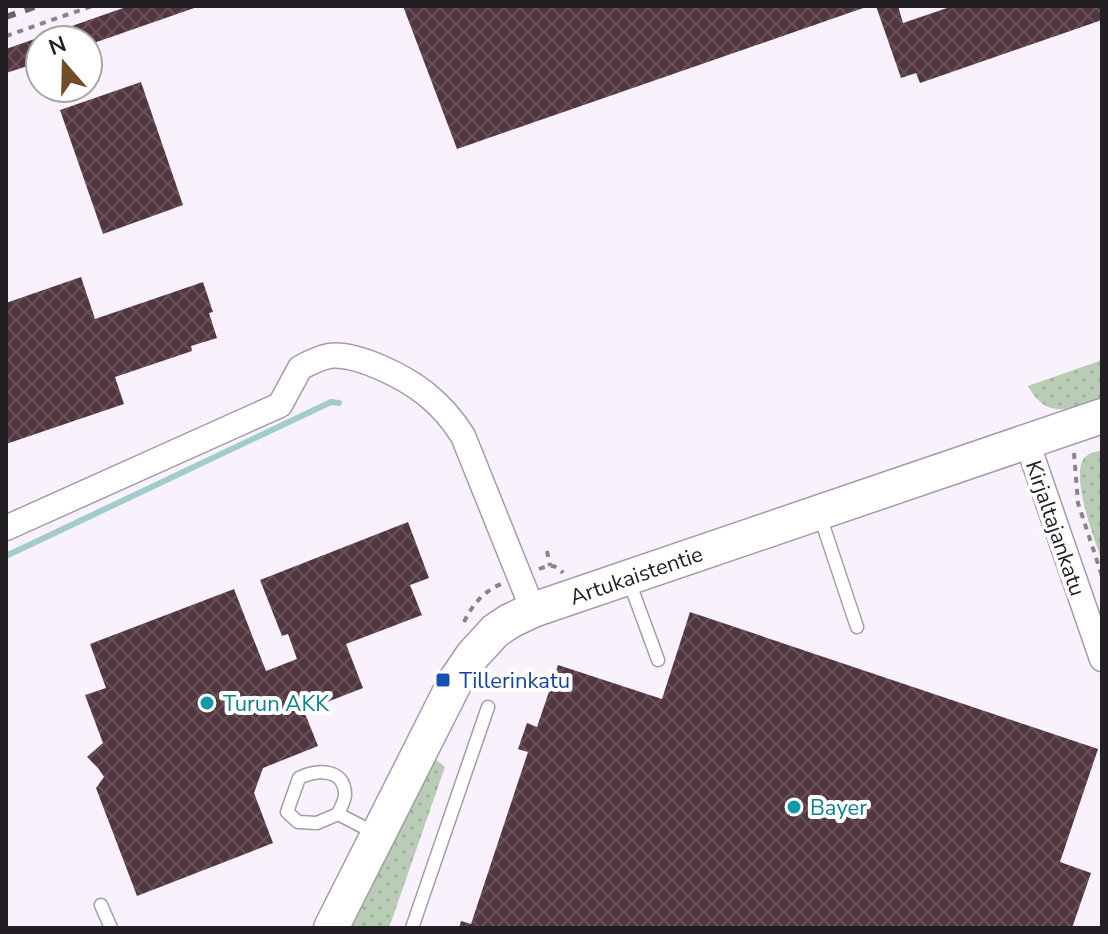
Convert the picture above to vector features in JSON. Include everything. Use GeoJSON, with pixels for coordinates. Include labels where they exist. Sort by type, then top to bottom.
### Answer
{"type":"FeatureCollection","features":[{"type":"Feature","properties":{"kind":"street"},"geometry":{"type":"LineString","coordinates":[[6,528],[280,405],[300,368],[329,356],[346,356],[368,363],[414,386],[452,419],[463,436],[533,610]]}},
{"type":"Feature","properties":{"kind":"street","name":"Artukaistentie"},"geometry":{"type":"LineString","coordinates":[[331,928],[456,680],[473,655],[495,631],[510,621],[533,610],[1102,416]]}},
{"type":"Feature","properties":{"kind":"street","name":"Kirjaltajankatu"},"geometry":{"type":"LineString","coordinates":[[1027,442],[1102,659]]}},
{"type":"Feature","properties":{"kind":"lane"},"geometry":{"type":"LineString","coordinates":[[819,513],[857,627]]}},
{"type":"Feature","properties":{"kind":"lane"},"geometry":{"type":"LineString","coordinates":[[628,578],[658,660]]}},
{"type":"Feature","properties":{"kind":"lane"},"geometry":{"type":"LineString","coordinates":[[412,928],[488,707]]}},
{"type":"Feature","properties":{"kind":"lane"},"geometry":{"type":"LineString","coordinates":[[338,814],[345,794],[339,778],[327,772],[310,773],[299,778],[287,812],[298,822],[317,823],[338,814],[378,834]]}},
{"type":"Feature","properties":{"kind":"lane"},"geometry":{"type":"LineString","coordinates":[[101,905],[111,928]]}},
{"type":"Feature","properties":{"kind":"path"},"geometry":{"type":"LineString","coordinates":[[6,36],[92,6]]}},
{"type":"Feature","properties":{"kind":"path"},"geometry":{"type":"LineString","coordinates":[[1074,453],[1078,503],[1102,576]]}},
{"type":"Feature","properties":{"kind":"path"},"geometry":{"type":"LineString","coordinates":[[547,551],[550,566]]}},
{"type":"Feature","properties":{"kind":"path"},"geometry":{"type":"LineString","coordinates":[[542,568],[558,567],[569,581]]}},
{"type":"Feature","properties":{"kind":"path"},"geometry":{"type":"LineString","coordinates":[[487,590],[499,585]]}},
{"type":"Feature","properties":{"kind":"green space"},"geometry":{"type":"Polygon","coordinates":[[[1102,360],[1102,398],[1091,402],[1070,408],[1052,408],[1035,397],[1028,386],[1102,360]]]}},
{"type":"Feature","properties":{"kind":"green space"},"geometry":{"type":"Polygon","coordinates":[[[1102,450],[1102,561],[1089,524],[1080,478],[1085,457],[1102,450]]]}},
{"type":"Feature","properties":{"kind":"green space"},"geometry":{"type":"Polygon","coordinates":[[[433,757],[445,767],[389,928],[346,928],[433,757]]]}},
{"type":"Feature","properties":{"kind":"building"},"geometry":{"type":"Polygon","coordinates":[[[129,6],[200,6],[104,39],[104,24],[78,24],[129,6]]]}},
{"type":"Feature","properties":{"kind":"building"},"geometry":{"type":"Polygon","coordinates":[[[403,6],[869,6],[457,149],[403,6]]]}},
{"type":"Feature","properties":{"kind":"building"},"geometry":{"type":"Polygon","coordinates":[[[876,6],[898,6],[903,23],[953,6],[1102,6],[1102,20],[920,83],[916,73],[901,78],[876,6]]]}},
{"type":"Feature","properties":{"kind":"building"},"geometry":{"type":"Polygon","coordinates":[[[24,43],[24,67],[6,73],[6,49],[24,43]]]}},
{"type":"Feature","properties":{"kind":"building"},"geometry":{"type":"Polygon","coordinates":[[[141,82],[183,205],[103,234],[60,110],[77,104],[104,104],[104,95],[141,82]]]}},
{"type":"Feature","properties":{"kind":"building"},"geometry":{"type":"Polygon","coordinates":[[[81,277],[95,319],[203,282],[213,312],[209,313],[217,338],[191,346],[192,351],[115,377],[124,404],[6,444],[6,303],[81,277]]]}},
{"type":"Feature","properties":{"kind":"building","name":"Turun AKK"},"geometry":{"type":"Polygon","coordinates":[[[408,522],[429,578],[410,585],[422,615],[346,644],[363,688],[304,711],[318,746],[263,768],[254,793],[273,843],[137,896],[96,788],[104,777],[87,757],[103,743],[85,695],[106,688],[90,644],[234,589],[266,671],[297,659],[288,634],[282,636],[260,580],[408,522]]]}},
{"type":"Feature","properties":{"kind":"building","name":"Bayer"},"geometry":{"type":"Polygon","coordinates":[[[690,612],[1098,749],[1060,862],[1091,873],[1072,928],[459,928],[461,921],[471,924],[528,752],[518,749],[527,723],[537,727],[558,665],[662,699],[690,612]]]}},
{"type":"Feature","properties":{"kind":"waterway"},"geometry":{"type":"LineString","coordinates":[[6,556],[331,402],[339,403]]}},
{"type":"Feature","properties":{"kind":"railway"},"geometry":{"type":"LineString","coordinates":[[6,17],[37,6]]}},
{"type":"Feature","properties":{"kind":"place","name":"Tillerinkatu"},"geometry":{"type":"Point","coordinates":[443,680]}},
{"type":"Feature","properties":{"kind":"place","name":"Turun AKK"},"geometry":{"type":"Point","coordinates":[207,703]}},
{"type":"Feature","properties":{"kind":"place","name":"Bayer"},"geometry":{"type":"Point","coordinates":[794,807]}}]}
